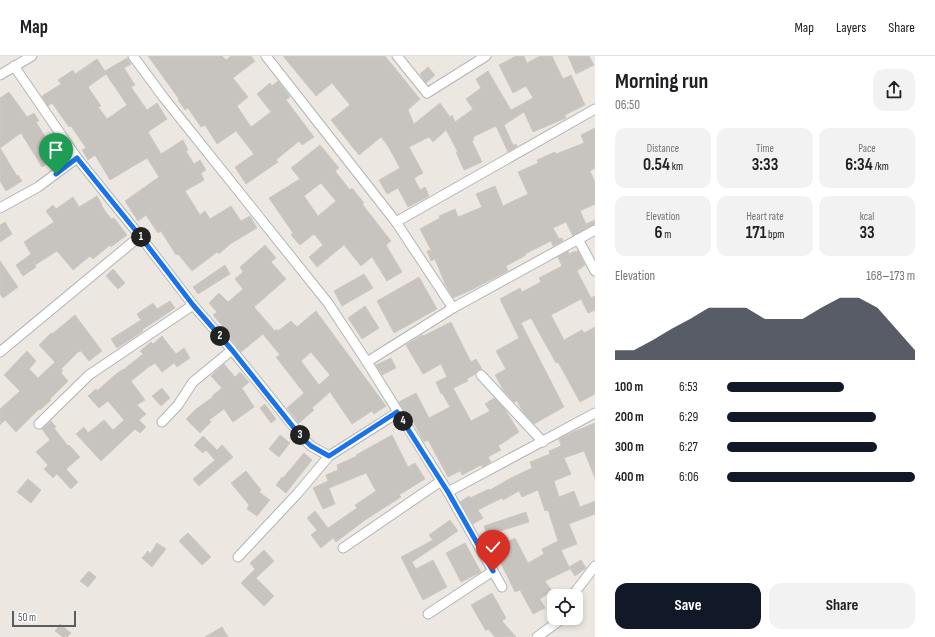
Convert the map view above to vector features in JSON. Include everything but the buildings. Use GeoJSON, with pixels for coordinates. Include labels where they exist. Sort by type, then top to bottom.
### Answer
{"type":"FeatureCollection","features":[{"type":"Feature","properties":{"kind":"street"},"geometry":{"type":"LineString","coordinates":[[0,75],[32,56]]}},
{"type":"Feature","properties":{"kind":"street"},"geometry":{"type":"LineString","coordinates":[[133,56],[164,98],[323,298],[367,362],[448,492],[502,587]]}},
{"type":"Feature","properties":{"kind":"street"},"geometry":{"type":"LineString","coordinates":[[266,56],[396,222],[453,308]]}},
{"type":"Feature","properties":{"kind":"street"},"geometry":{"type":"LineString","coordinates":[[397,56],[427,93],[486,56]]}},
{"type":"Feature","properties":{"kind":"street"},"geometry":{"type":"LineString","coordinates":[[14,66],[77,158],[193,305],[232,350],[302,438],[311,446],[329,456]]}},
{"type":"Feature","properties":{"kind":"street"},"geometry":{"type":"LineString","coordinates":[[396,222],[595,110]]}},
{"type":"Feature","properties":{"kind":"street"},"geometry":{"type":"LineString","coordinates":[[0,208],[43,184],[77,158]]}},
{"type":"Feature","properties":{"kind":"street"},"geometry":{"type":"LineString","coordinates":[[367,362],[453,308],[595,230]]}},
{"type":"Feature","properties":{"kind":"street"},"geometry":{"type":"LineString","coordinates":[[0,352],[140,236]]}},
{"type":"Feature","properties":{"kind":"street"},"geometry":{"type":"LineString","coordinates":[[578,239],[595,272]]}},
{"type":"Feature","properties":{"kind":"street"},"geometry":{"type":"LineString","coordinates":[[39,424],[89,375],[193,305]]}},
{"type":"Feature","properties":{"kind":"street"},"geometry":{"type":"LineString","coordinates":[[162,422],[178,405],[193,382],[232,350]]}},
{"type":"Feature","properties":{"kind":"street"},"geometry":{"type":"LineString","coordinates":[[481,375],[543,442]]}},
{"type":"Feature","properties":{"kind":"street"},"geometry":{"type":"LineString","coordinates":[[238,557],[297,494],[329,456],[397,412]]}},
{"type":"Feature","properties":{"kind":"street"},"geometry":{"type":"LineString","coordinates":[[448,492],[595,413]]}},
{"type":"Feature","properties":{"kind":"street"},"geometry":{"type":"LineString","coordinates":[[343,548],[441,481]]}},
{"type":"Feature","properties":{"kind":"street"},"geometry":{"type":"LineString","coordinates":[[577,589],[595,566]]}},
{"type":"Feature","properties":{"kind":"street"},"geometry":{"type":"LineString","coordinates":[[428,614],[493,571]]}},
{"type":"Feature","properties":{"kind":"street"},"geometry":{"type":"LineString","coordinates":[[537,637],[554,625]]}},
{"type":"Feature","properties":{"kind":"route"},"geometry":{"type":"LineString","coordinates":[[56,174],[77,158],[193,305],[232,350],[302,438],[311,446],[329,456],[397,412],[448,492],[493,571]]}}]}
